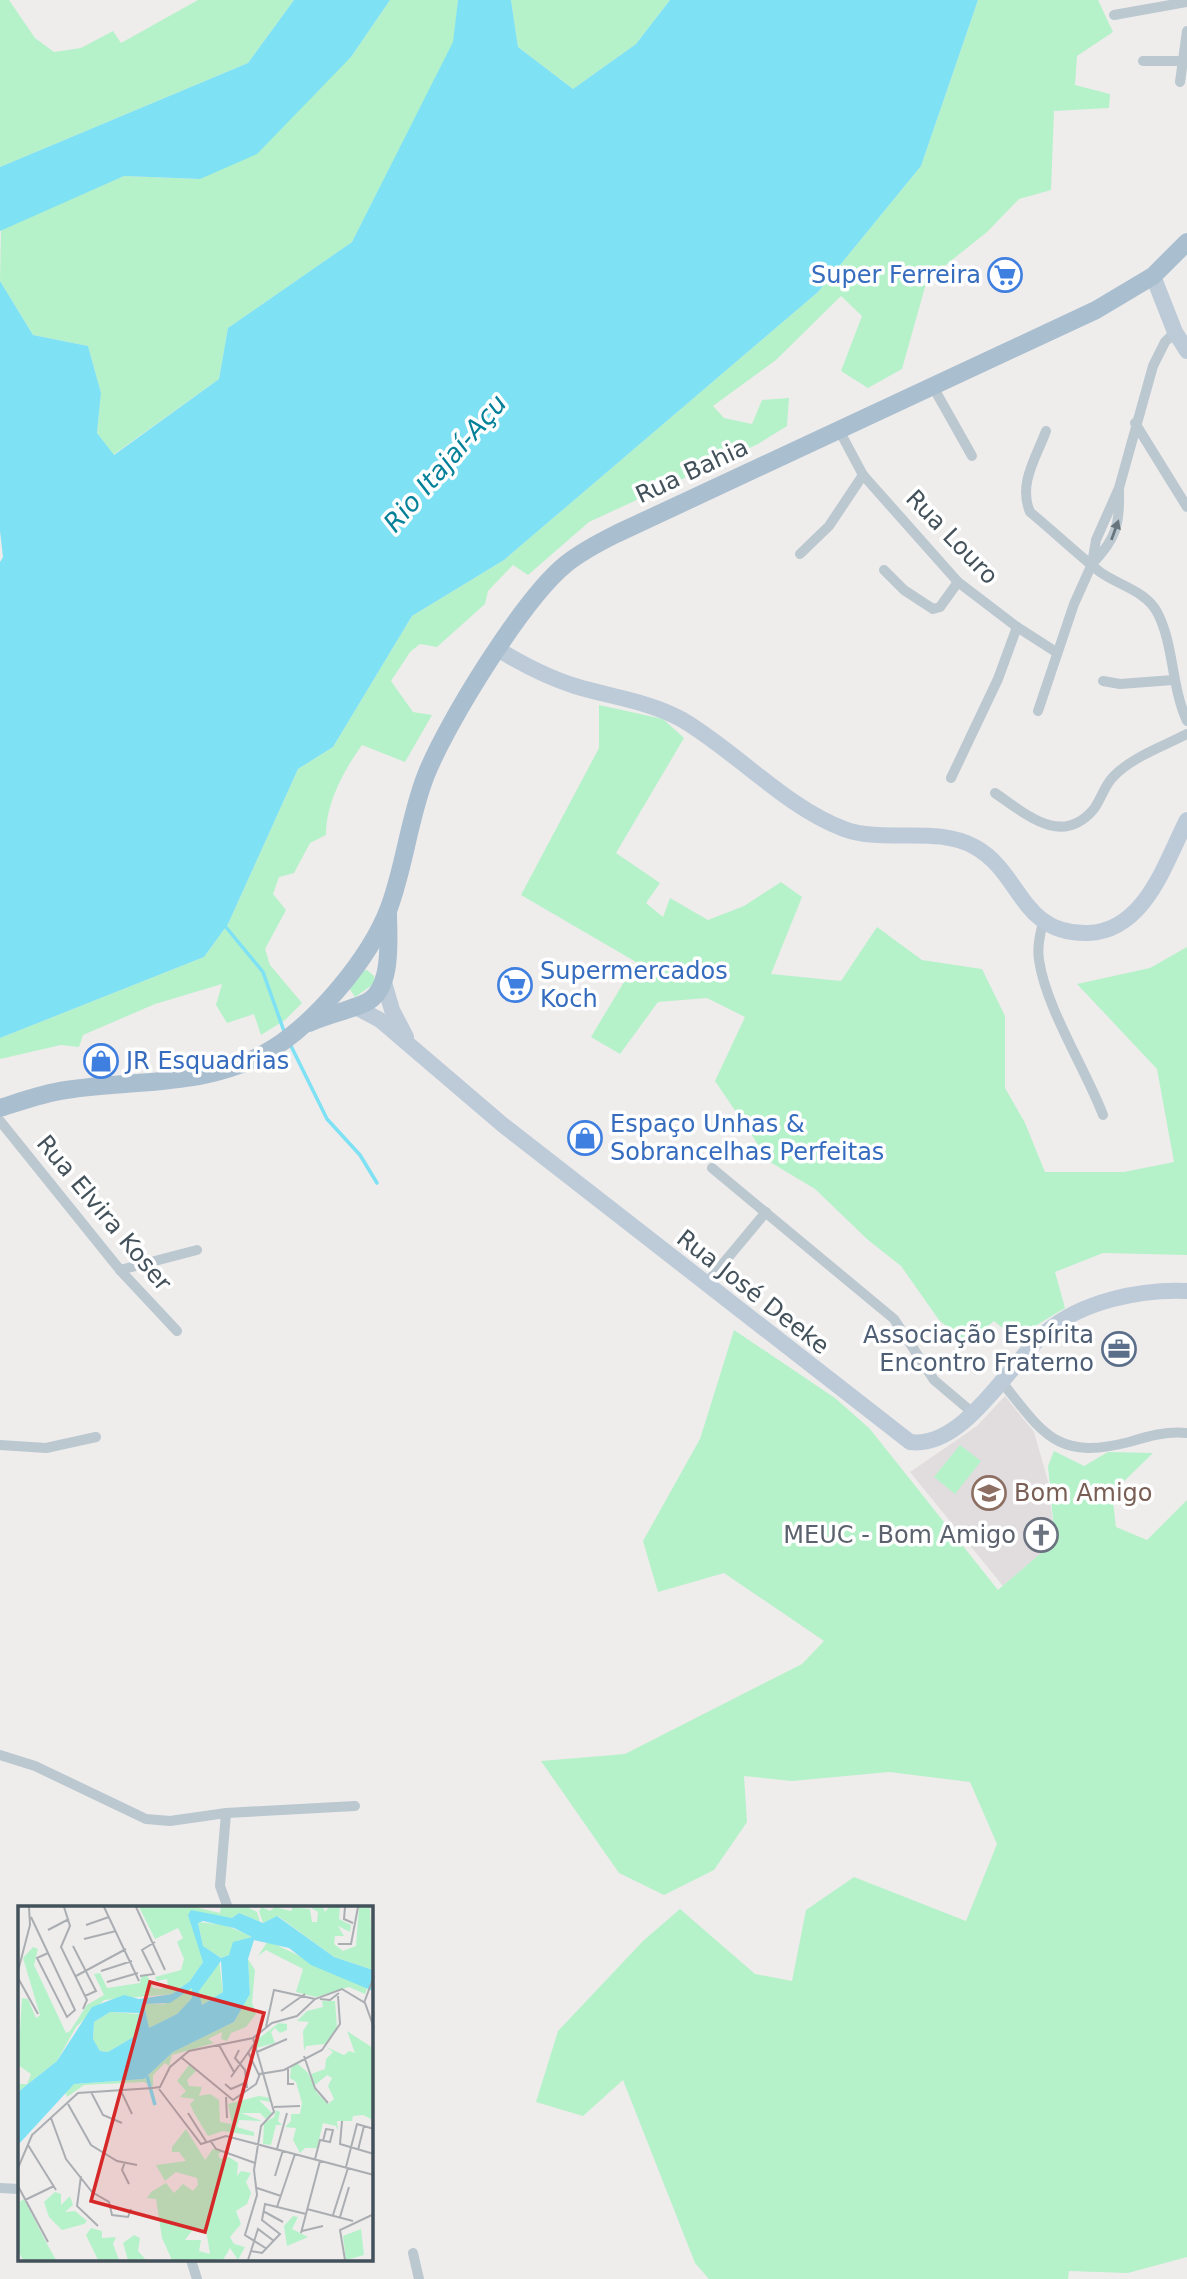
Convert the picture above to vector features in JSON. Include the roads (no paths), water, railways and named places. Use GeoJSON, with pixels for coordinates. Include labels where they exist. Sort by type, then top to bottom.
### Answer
{"type":"FeatureCollection","features":[{"type":"Feature","properties":{"kind":"main road","name":"Rua Bahia"},"geometry":{"type":"LineString","coordinates":[[296,1031],[373,999],[383,979],[388,909],[425,776],[447,731],[499,650],[539,592],[565,565],[590,547],[1096,310],[1153,275],[1187,242]]}},
{"type":"Feature","properties":{"kind":"main road","name":"Rua Bahia"},"geometry":{"type":"LineString","coordinates":[[0,1108],[64,1090],[197,1078],[241,1065],[272,1049],[296,1031],[339,986],[359,962],[388,909]]}},
{"type":"Feature","properties":{"kind":"main road"},"geometry":{"type":"LineString","coordinates":[[359,962],[375,967],[383,979]]}},
{"type":"Feature","properties":{"kind":"main road"},"geometry":{"type":"LineString","coordinates":[[339,986],[344,999],[354,1006]]}},
{"type":"Feature","properties":{"kind":"street"},"geometry":{"type":"LineString","coordinates":[[1114,15],[1187,2]]}},
{"type":"Feature","properties":{"kind":"street"},"geometry":{"type":"LineString","coordinates":[[1180,82],[1187,31]]}},
{"type":"Feature","properties":{"kind":"street"},"geometry":{"type":"LineString","coordinates":[[1143,61],[1182,61]]}},
{"type":"Feature","properties":{"kind":"street"},"geometry":{"type":"LineString","coordinates":[[1153,275],[1175,332],[1187,351]]}},
{"type":"Feature","properties":{"kind":"street"},"geometry":{"type":"LineString","coordinates":[[1038,711],[1056,652],[1092,564],[1096,540],[1119,488],[1153,366],[1165,342],[1175,332]]}},
{"type":"Feature","properties":{"kind":"street"},"geometry":{"type":"LineString","coordinates":[[932,385],[972,456]]}},
{"type":"Feature","properties":{"kind":"street"},"geometry":{"type":"LineString","coordinates":[[1135,423],[1187,507]]}},
{"type":"Feature","properties":{"kind":"street","name":"Rua Louro"},"geometry":{"type":"LineString","coordinates":[[839,430],[863,475],[958,582],[1017,627],[1056,652]]}},
{"type":"Feature","properties":{"kind":"street"},"geometry":{"type":"LineString","coordinates":[[1046,431],[1025,485],[1024,498],[1030,512],[1092,564],[1144,597],[1156,610],[1164,629],[1173,680],[1187,721]]}},
{"type":"Feature","properties":{"kind":"street"},"geometry":{"type":"LineString","coordinates":[[800,554],[829,526],[863,475]]}},
{"type":"Feature","properties":{"kind":"street"},"geometry":{"type":"LineString","coordinates":[[884,570],[904,590],[933,609],[940,607],[958,582]]}},
{"type":"Feature","properties":{"kind":"street"},"geometry":{"type":"LineString","coordinates":[[951,778],[998,679],[1017,627]]}},
{"type":"Feature","properties":{"kind":"street"},"geometry":{"type":"LineString","coordinates":[[499,650],[566,683],[645,703],[681,719],[817,815],[846,830],[955,840],[974,847],[989,858],[1025,905],[1043,922],[1062,931],[1088,933],[1120,926],[1146,898],[1187,820]]}},
{"type":"Feature","properties":{"kind":"street"},"geometry":{"type":"LineString","coordinates":[[1103,681],[1120,684],[1173,680]]}},
{"type":"Feature","properties":{"kind":"street"},"geometry":{"type":"LineString","coordinates":[[995,793],[1040,824],[1059,829],[1073,826],[1093,810],[1110,779],[1126,765],[1187,734]]}},
{"type":"Feature","properties":{"kind":"street"},"geometry":{"type":"LineString","coordinates":[[1043,922],[1038,946],[1039,962],[1051,998],[1103,1115]]}},
{"type":"Feature","properties":{"kind":"street","name":"Rua José Deeke"},"geometry":{"type":"LineString","coordinates":[[383,979],[392,1010],[411,1046]]}},
{"type":"Feature","properties":{"kind":"street","name":"Rua José Deeke"},"geometry":{"type":"LineString","coordinates":[[354,1006],[380,1020],[503,1125],[910,1442],[926,1443],[939,1438],[973,1413],[1047,1331],[1069,1316],[1120,1298],[1145,1293],[1187,1291]]}},
{"type":"Feature","properties":{"kind":"street","name":"Rua Elvira Koser"},"geometry":{"type":"LineString","coordinates":[[0,1121],[120,1270],[177,1331]]}},
{"type":"Feature","properties":{"kind":"street"},"geometry":{"type":"LineString","coordinates":[[712,1168],[894,1319],[934,1380],[973,1413]]}},
{"type":"Feature","properties":{"kind":"street"},"geometry":{"type":"LineString","coordinates":[[706,1284],[766,1212]]}},
{"type":"Feature","properties":{"kind":"street"},"geometry":{"type":"LineString","coordinates":[[120,1270],[197,1250]]}},
{"type":"Feature","properties":{"kind":"street"},"geometry":{"type":"LineString","coordinates":[[1000,1381],[1042,1430],[1067,1446],[1082,1450],[1100,1449],[1162,1433],[1187,1433]]}},
{"type":"Feature","properties":{"kind":"street"},"geometry":{"type":"LineString","coordinates":[[0,1445],[46,1448],[96,1437]]}},
{"type":"Feature","properties":{"kind":"street"},"geometry":{"type":"LineString","coordinates":[[0,1755],[35,1766],[146,1819],[170,1821],[226,1813],[355,1806]]}},
{"type":"Feature","properties":{"kind":"street"},"geometry":{"type":"LineString","coordinates":[[226,1813],[220,1886],[227,1906]]}},
{"type":"Feature","properties":{"kind":"street"},"geometry":{"type":"LineString","coordinates":[[0,2188],[18,2189]]}},
{"type":"Feature","properties":{"kind":"street"},"geometry":{"type":"LineString","coordinates":[[413,2253],[419,2279]]}},
{"type":"Feature","properties":{"kind":"street"},"geometry":{"type":"LineString","coordinates":[[192,2262],[197,2279]]}},
{"type":"Feature","properties":{"kind":"water"},"geometry":{"type":"Polygon","coordinates":[[[294,0],[390,0],[351,57],[257,154],[200,179],[124,176],[0,231],[0,167],[248,63],[294,0]]]}},
{"type":"Feature","properties":{"kind":"water","name":"Rio Itajaí-Açu"},"geometry":{"type":"Polygon","coordinates":[[[458,0],[511,0],[518,47],[573,89],[636,44],[670,0],[978,0],[921,166],[818,292],[504,560],[412,616],[333,747],[298,769],[228,924],[204,957],[0,1038],[0,562],[3,557],[0,531],[0,281],[33,335],[88,346],[101,393],[97,433],[114,455],[219,379],[228,328],[352,242],[453,42],[458,0]]]}},
{"type":"Feature","properties":{"kind":"waterway"},"geometry":{"type":"LineString","coordinates":[[225,926],[263,972],[285,1034]]}},
{"type":"Feature","properties":{"kind":"waterway"},"geometry":{"type":"LineString","coordinates":[[290,1044],[327,1119],[360,1155],[377,1183]]}},
{"type":"Feature","properties":{"kind":"place","name":"Super Ferreira"},"geometry":{"type":"Point","coordinates":[1005,275]}},
{"type":"Feature","properties":{"kind":"place","name":"Supermercados Koch"},"geometry":{"type":"Point","coordinates":[515,985]}},
{"type":"Feature","properties":{"kind":"place","name":"JR Esquadrias"},"geometry":{"type":"Point","coordinates":[101,1061]}},
{"type":"Feature","properties":{"kind":"place","name":"Espaço Unhas & Sobrancelhas Perfeitas"},"geometry":{"type":"Point","coordinates":[585,1138]}},
{"type":"Feature","properties":{"kind":"place","name":"Associação Espírita Encontro Fraterno"},"geometry":{"type":"Point","coordinates":[1119,1349]}},
{"type":"Feature","properties":{"kind":"place","name":"Bom Amigo"},"geometry":{"type":"Point","coordinates":[989,1493]}},
{"type":"Feature","properties":{"kind":"place","name":"MEUC - Bom Amigo"},"geometry":{"type":"Point","coordinates":[1041,1535]}}]}
